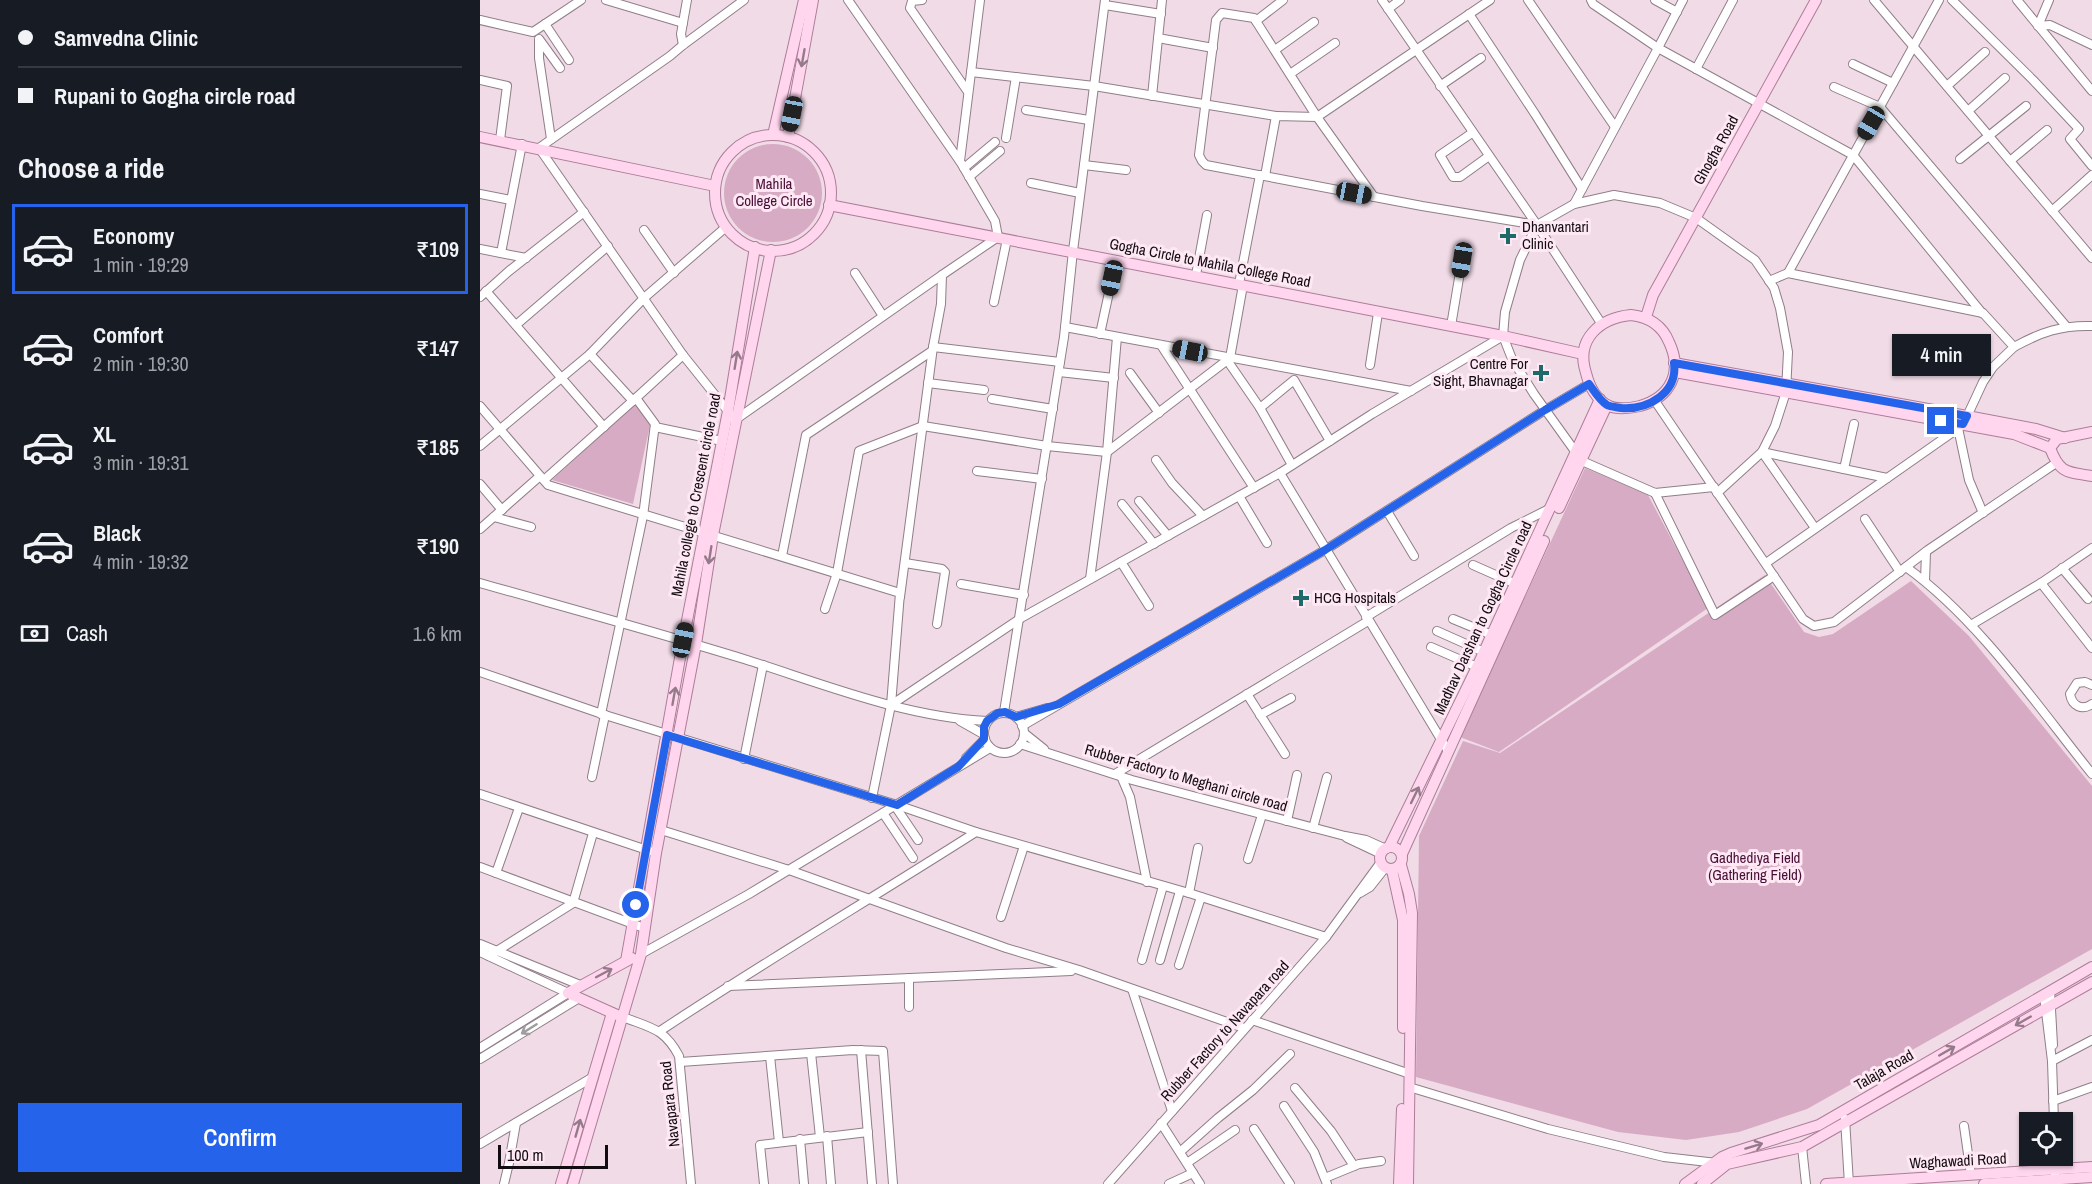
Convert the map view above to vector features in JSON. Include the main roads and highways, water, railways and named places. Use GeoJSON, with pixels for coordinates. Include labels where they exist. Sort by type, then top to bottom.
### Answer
{"type":"FeatureCollection","features":[{"type":"Feature","properties":{"kind":"main road"},"geometry":{"type":"LineString","coordinates":[[773,135],[804,0]]}},
{"type":"Feature","properties":{"kind":"main road"},"geometry":{"type":"LineString","coordinates":[[788,137],[813,0]]}},
{"type":"Feature","properties":{"kind":"main road","name":"Ghogha Road"},"geometry":{"type":"LineString","coordinates":[[1646,317],[1653,295],[1816,0]]}},
{"type":"Feature","properties":{"kind":"main road"},"geometry":{"type":"LineString","coordinates":[[764,135],[773,135],[800,141],[815,153],[825,168],[830,186],[830,205],[823,222],[811,237],[795,247],[777,251],[755,248],[740,241],[726,227],[717,207],[715,186],[720,168],[731,152],[746,141],[764,135]]}},
{"type":"Feature","properties":{"kind":"main road"},"geometry":{"type":"LineString","coordinates":[[480,136],[715,186]]}},
{"type":"Feature","properties":{"kind":"main road","name":"Gogha Circle to Mahila College Road"},"geometry":{"type":"LineString","coordinates":[[830,205],[1196,275],[1583,354]]}},
{"type":"Feature","properties":{"kind":"main road","name":"Mahila college to Crescent circle road"},"geometry":{"type":"LineString","coordinates":[[626,961],[632,924],[651,852],[672,737],[696,644],[722,441],[732,416],[755,248]]}},
{"type":"Feature","properties":{"kind":"main road","name":"Mahila college to Crescent circle road"},"geometry":{"type":"LineString","coordinates":[[573,1184],[641,954],[651,852],[661,830],[683,640],[709,533],[732,416],[771,250]]}},
{"type":"Feature","properties":{"kind":"main road"},"geometry":{"type":"LineString","coordinates":[[1617,316],[1646,317],[1665,332],[1672,349],[1675,368],[1666,392],[1655,401],[1631,408],[1604,402],[1589,384],[1584,369],[1583,354],[1590,337],[1601,323],[1617,316]]}},
{"type":"Feature","properties":{"kind":"main road"},"geometry":{"type":"LineString","coordinates":[[1675,368],[1786,387],[2014,434],[2050,448],[2056,462],[2067,471],[2092,476]]}},
{"type":"Feature","properties":{"kind":"main road","name":"Madhav Darshan to Gogha Circle road"},"geometry":{"type":"LineString","coordinates":[[1407,1073],[1403,920],[1390,859],[1445,746],[1604,402]]}},
{"type":"Feature","properties":{"kind":"main road"},"geometry":{"type":"LineString","coordinates":[[1963,423],[2036,429],[2065,438]]}},
{"type":"Feature","properties":{"kind":"main road"},"geometry":{"type":"LineString","coordinates":[[2050,448],[2057,439],[2092,432]]}},
{"type":"Feature","properties":{"kind":"main road","name":"Madhav Darshan to Gogha Circle road"},"geometry":{"type":"LineString","coordinates":[[1445,746],[1477,667],[1557,505]]}},
{"type":"Feature","properties":{"kind":"main road"},"geometry":{"type":"LineString","coordinates":[[623,1017],[573,996],[580,986],[641,954]]}},
{"type":"Feature","properties":{"kind":"main road","name":"Talaja Road"},"geometry":{"type":"LineString","coordinates":[[1702,1184],[1727,1164],[1802,1147],[1844,1117],[2092,967]]}},
{"type":"Feature","properties":{"kind":"main road","name":"Talaja Road"},"geometry":{"type":"LineString","coordinates":[[1908,1080],[2092,982]]}},
{"type":"Feature","properties":{"kind":"main road"},"geometry":{"type":"LineString","coordinates":[[561,1184],[612,1012]]}},
{"type":"Feature","properties":{"kind":"main road"},"geometry":{"type":"LineString","coordinates":[[1407,1073],[1409,1087],[1408,1184]]}},
{"type":"Feature","properties":{"kind":"main road"},"geometry":{"type":"LineString","coordinates":[[1399,1184],[1407,1073]]}},
{"type":"Feature","properties":{"kind":"main road","name":"Talaja Road"},"geometry":{"type":"LineString","coordinates":[[1685,1184],[1731,1153],[1844,1117]]}},
{"type":"Feature","properties":{"kind":"main road","name":"Waghawadi Road"},"geometry":{"type":"LineString","coordinates":[[1984,1184],[2055,1178],[2092,1167]]}},
{"type":"Feature","properties":{"kind":"main road","name":"Waghawadi Road"},"geometry":{"type":"LineString","coordinates":[[1826,1184],[1971,1175],[2092,1178]]}},
{"type":"Feature","properties":{"kind":"place","name":"Dhanvantari Clinic"},"geometry":{"type":"Point","coordinates":[1508,236]}},
{"type":"Feature","properties":{"kind":"place","name":"Centre For Sight, Bhavnagar"},"geometry":{"type":"Point","coordinates":[1541,373]}},
{"type":"Feature","properties":{"kind":"place","name":"HCG Hospitals"},"geometry":{"type":"Point","coordinates":[1301,598]}},
{"type":"Feature","properties":{"kind":"park label","name":"Mahila College Circle"},"geometry":{"type":"Point","coordinates":[774,192]}},
{"type":"Feature","properties":{"kind":"park label","name":"Gadhediya Field (Gathering Field)"},"geometry":{"type":"Point","coordinates":[1755,866]}}]}
